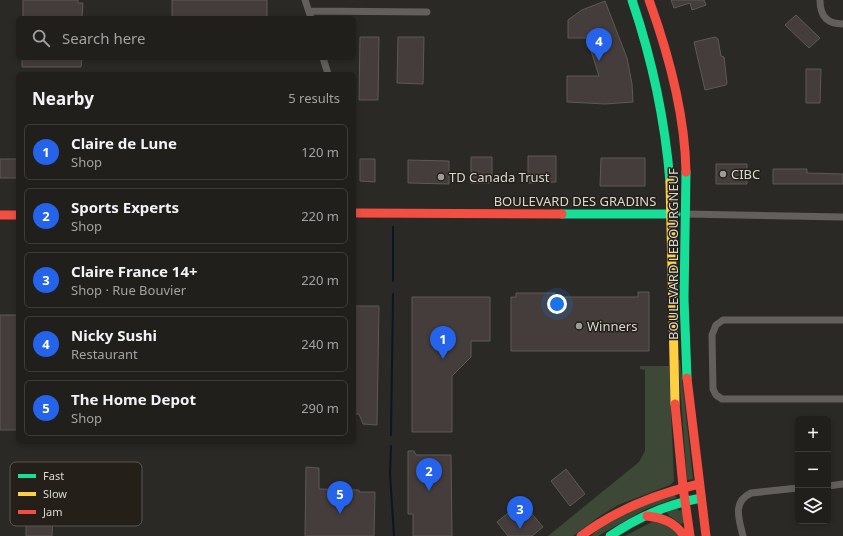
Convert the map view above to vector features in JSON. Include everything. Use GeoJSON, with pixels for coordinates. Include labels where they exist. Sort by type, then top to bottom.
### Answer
{"type":"FeatureCollection","features":[{"type":"Feature","properties":{"kind":"main road","name":"BOULEVARD LEBOURGNEUF"},"geometry":{"type":"LineString","coordinates":[[632,0],[647,44],[664,128],[670,177],[674,390],[682,487],[690,536]]}},
{"type":"Feature","properties":{"kind":"main road","name":"BOULEVARD LEBOURGNEUF"},"geometry":{"type":"LineString","coordinates":[[649,0],[672,74],[680,110],[686,163],[683,266],[684,321],[690,413],[706,536]]}},
{"type":"Feature","properties":{"kind":"main road","name":"BOULEVARD DES GRADINS"},"geometry":{"type":"LineString","coordinates":[[356,213],[685,214]]}},
{"type":"Feature","properties":{"kind":"main road"},"geometry":{"type":"LineString","coordinates":[[0,215],[16,215]]}},
{"type":"Feature","properties":{"kind":"main road"},"geometry":{"type":"LineString","coordinates":[[581,536],[623,508],[643,499],[682,487],[699,484]]}},
{"type":"Feature","properties":{"kind":"main road"},"geometry":{"type":"LineString","coordinates":[[610,536],[646,516],[685,500],[701,498]]}},
{"type":"Feature","properties":{"kind":"main road"},"geometry":{"type":"LineString","coordinates":[[646,516],[663,518],[672,522],[680,529],[684,536]]}},
{"type":"Feature","properties":{"kind":"street"},"geometry":{"type":"LineString","coordinates":[[305,0],[310,14],[427,12]]}},
{"type":"Feature","properties":{"kind":"street"},"geometry":{"type":"LineString","coordinates":[[820,0],[820,10],[825,19],[830,22],[843,24]]}},
{"type":"Feature","properties":{"kind":"street"},"geometry":{"type":"LineString","coordinates":[[324,60],[327,72]]}},
{"type":"Feature","properties":{"kind":"street","name":"BOULEVARD DES GRADINS"},"geometry":{"type":"LineString","coordinates":[[685,214],[843,217]]}},
{"type":"Feature","properties":{"kind":"street"},"geometry":{"type":"LineString","coordinates":[[843,320],[723,320],[716,325],[712,335],[713,389],[716,395],[722,399],[843,399]]}},
{"type":"Feature","properties":{"kind":"street"},"geometry":{"type":"LineString","coordinates":[[831,486],[843,484]]}},
{"type":"Feature","properties":{"kind":"street"},"geometry":{"type":"LineString","coordinates":[[743,536],[738,508],[740,501],[744,496],[750,493],[795,488]]}},
{"type":"Feature","properties":{"kind":"green space"},"geometry":{"type":"Polygon","coordinates":[[[678,360],[680,360],[693,479],[687,480],[678,360]]]}},
{"type":"Feature","properties":{"kind":"green space"},"geometry":{"type":"Polygon","coordinates":[[[640,366],[669,366],[674,481],[670,485],[618,505],[573,536],[548,536],[639,462],[645,451],[645,370],[640,369],[640,366]]]}},
{"type":"Feature","properties":{"kind":"green space"},"geometry":{"type":"Polygon","coordinates":[[[675,494],[676,498],[646,509],[598,536],[591,536],[610,521],[630,510],[675,494]]]}},
{"type":"Feature","properties":{"kind":"green space"},"geometry":{"type":"Polygon","coordinates":[[[677,508],[679,511],[682,510],[684,522],[681,524],[668,515],[667,512],[677,508]]]}},
{"type":"Feature","properties":{"kind":"green space"},"geometry":{"type":"Polygon","coordinates":[[[652,522],[667,525],[679,536],[625,536],[652,522]]]}},
{"type":"Feature","properties":{"kind":"building"},"geometry":{"type":"Polygon","coordinates":[[[23,0],[78,0],[78,3],[83,3],[82,16],[23,16],[23,0]]]}},
{"type":"Feature","properties":{"kind":"building"},"geometry":{"type":"Polygon","coordinates":[[[172,0],[267,0],[267,16],[172,16],[172,0]]]}},
{"type":"Feature","properties":{"kind":"building"},"geometry":{"type":"Polygon","coordinates":[[[671,0],[704,0],[706,5],[692,10],[690,3],[674,8],[671,0]]]}},
{"type":"Feature","properties":{"kind":"building"},"geometry":{"type":"Polygon","coordinates":[[[605,1],[627,58],[632,84],[633,102],[605,104],[567,102],[567,76],[599,76],[587,38],[568,38],[568,20],[582,10],[605,1]]]}},
{"type":"Feature","properties":{"kind":"building"},"geometry":{"type":"Polygon","coordinates":[[[796,15],[820,38],[809,48],[785,25],[796,15]]]}},
{"type":"Feature","properties":{"kind":"building"},"geometry":{"type":"Polygon","coordinates":[[[360,37],[379,37],[378,100],[359,100],[360,37]]]}},
{"type":"Feature","properties":{"kind":"building"},"geometry":{"type":"Polygon","coordinates":[[[398,37],[424,37],[423,84],[397,83],[398,37]]]}},
{"type":"Feature","properties":{"kind":"building"},"geometry":{"type":"Polygon","coordinates":[[[715,37],[718,39],[721,56],[724,57],[727,83],[726,85],[705,90],[694,42],[715,37]]]}},
{"type":"Feature","properties":{"kind":"building"},"geometry":{"type":"Polygon","coordinates":[[[22,60],[82,60],[81,67],[22,67],[22,60]]]}},
{"type":"Feature","properties":{"kind":"building"},"geometry":{"type":"Polygon","coordinates":[[[806,69],[821,69],[820,103],[806,103],[806,69]]]}},
{"type":"Feature","properties":{"kind":"building"},"geometry":{"type":"Polygon","coordinates":[[[528,156],[556,156],[556,182],[528,183],[528,156]]]}},
{"type":"Feature","properties":{"kind":"building"},"geometry":{"type":"Polygon","coordinates":[[[471,157],[492,157],[492,183],[471,183],[471,157]]]}},
{"type":"Feature","properties":{"kind":"building"},"geometry":{"type":"Polygon","coordinates":[[[601,158],[645,158],[645,186],[600,186],[601,158]]]}},
{"type":"Feature","properties":{"kind":"building"},"geometry":{"type":"Polygon","coordinates":[[[0,159],[16,159],[16,178],[0,178],[0,159]]]}},
{"type":"Feature","properties":{"kind":"building"},"geometry":{"type":"Polygon","coordinates":[[[360,159],[375,159],[375,182],[360,181],[360,159]]]}},
{"type":"Feature","properties":{"kind":"building"},"geometry":{"type":"Polygon","coordinates":[[[408,160],[449,161],[449,184],[408,183],[408,160]]]}},
{"type":"Feature","properties":{"kind":"building"},"geometry":{"type":"Polygon","coordinates":[[[716,164],[747,164],[747,184],[716,184],[716,164]]]}},
{"type":"Feature","properties":{"kind":"building"},"geometry":{"type":"Polygon","coordinates":[[[773,169],[807,169],[807,173],[843,174],[843,184],[773,184],[773,169]]]}},
{"type":"Feature","properties":{"kind":"building"},"geometry":{"type":"Polygon","coordinates":[[[638,292],[649,292],[649,351],[511,351],[511,297],[516,297],[516,293],[555,293],[555,297],[638,297],[638,292]]]}},
{"type":"Feature","properties":{"kind":"building"},"geometry":{"type":"Polygon","coordinates":[[[412,297],[490,297],[490,341],[471,341],[471,357],[452,376],[452,432],[412,432],[412,297]]]}},
{"type":"Feature","properties":{"kind":"building"},"geometry":{"type":"Polygon","coordinates":[[[356,306],[379,306],[377,425],[363,424],[359,414],[356,414],[356,306]]]}},
{"type":"Feature","properties":{"kind":"building"},"geometry":{"type":"Polygon","coordinates":[[[0,315],[16,315],[16,430],[0,430],[0,315]]]}},
{"type":"Feature","properties":{"kind":"building"},"geometry":{"type":"Polygon","coordinates":[[[408,451],[414,451],[416,455],[451,455],[452,536],[413,536],[413,514],[408,514],[408,451]]]}},
{"type":"Feature","properties":{"kind":"building"},"geometry":{"type":"Polygon","coordinates":[[[306,467],[319,468],[319,489],[375,492],[374,536],[305,536],[306,467]]]}},
{"type":"Feature","properties":{"kind":"building"},"geometry":{"type":"Polygon","coordinates":[[[566,469],[585,494],[570,506],[551,481],[566,469]]]}},
{"type":"Feature","properties":{"kind":"building"},"geometry":{"type":"Polygon","coordinates":[[[522,502],[543,527],[532,536],[508,536],[497,522],[522,502]]]}},
{"type":"Feature","properties":{"kind":"building"},"geometry":{"type":"Polygon","coordinates":[[[26,526],[52,526],[52,536],[26,536],[26,526]]]}},
{"type":"Feature","properties":{"kind":"waterway"},"geometry":{"type":"LineString","coordinates":[[393,227],[393,281]]}},
{"type":"Feature","properties":{"kind":"waterway"},"geometry":{"type":"LineString","coordinates":[[391,435],[393,294]]}},
{"type":"Feature","properties":{"kind":"waterway"},"geometry":{"type":"LineString","coordinates":[[391,446],[390,474],[394,536]]}},
{"type":"Feature","properties":{"kind":"traffic: fast"},"geometry":{"type":"LineString","coordinates":[[632,0],[646,45],[657,90],[665,136],[670,182]]}},
{"type":"Feature","properties":{"kind":"traffic: fast"},"geometry":{"type":"LineString","coordinates":[[686,172],[684,299],[687,378]]}},
{"type":"Feature","properties":{"kind":"traffic: fast"},"geometry":{"type":"LineString","coordinates":[[562,214],[676,214]]}},
{"type":"Feature","properties":{"kind":"traffic: fast"},"geometry":{"type":"LineString","coordinates":[[610,536],[642,517],[677,504],[701,498]]}},
{"type":"Feature","properties":{"kind":"traffic: slow"},"geometry":{"type":"LineString","coordinates":[[670,182],[675,404]]}},
{"type":"Feature","properties":{"kind":"traffic: jam"},"geometry":{"type":"LineString","coordinates":[[649,0],[675,84],[683,128],[686,172]]}},
{"type":"Feature","properties":{"kind":"traffic: jam"},"geometry":{"type":"LineString","coordinates":[[356,213],[562,214]]}},
{"type":"Feature","properties":{"kind":"traffic: jam"},"geometry":{"type":"LineString","coordinates":[[0,215],[16,215]]}},
{"type":"Feature","properties":{"kind":"traffic: jam"},"geometry":{"type":"LineString","coordinates":[[687,378],[706,536]]}},
{"type":"Feature","properties":{"kind":"traffic: jam"},"geometry":{"type":"LineString","coordinates":[[675,404],[683,487],[690,536]]}},
{"type":"Feature","properties":{"kind":"traffic: jam"},"geometry":{"type":"LineString","coordinates":[[581,536],[623,510],[652,498],[699,484]]}},
{"type":"Feature","properties":{"kind":"traffic: jam"},"geometry":{"type":"LineString","coordinates":[[647,516],[658,518],[673,524],[684,536]]}},
{"type":"Feature","properties":{"kind":"place","name":"Nicky Sushi"},"geometry":{"type":"Point","coordinates":[599,61]}},
{"type":"Feature","properties":{"kind":"place","name":"CIBC"},"geometry":{"type":"Point","coordinates":[723,174]}},
{"type":"Feature","properties":{"kind":"place","name":"TD Canada Trust"},"geometry":{"type":"Point","coordinates":[441,177]}},
{"type":"Feature","properties":{"kind":"place","name":"Winners"},"geometry":{"type":"Point","coordinates":[579,326]}},
{"type":"Feature","properties":{"kind":"place","name":"Claire de Lune"},"geometry":{"type":"Point","coordinates":[443,359]}},
{"type":"Feature","properties":{"kind":"place","name":"Sports Experts"},"geometry":{"type":"Point","coordinates":[429,491]}},
{"type":"Feature","properties":{"kind":"place","name":"The Home Depot"},"geometry":{"type":"Point","coordinates":[340,514]}},
{"type":"Feature","properties":{"kind":"place","name":"Claire France 14+"},"geometry":{"type":"Point","coordinates":[520,529]}}]}
